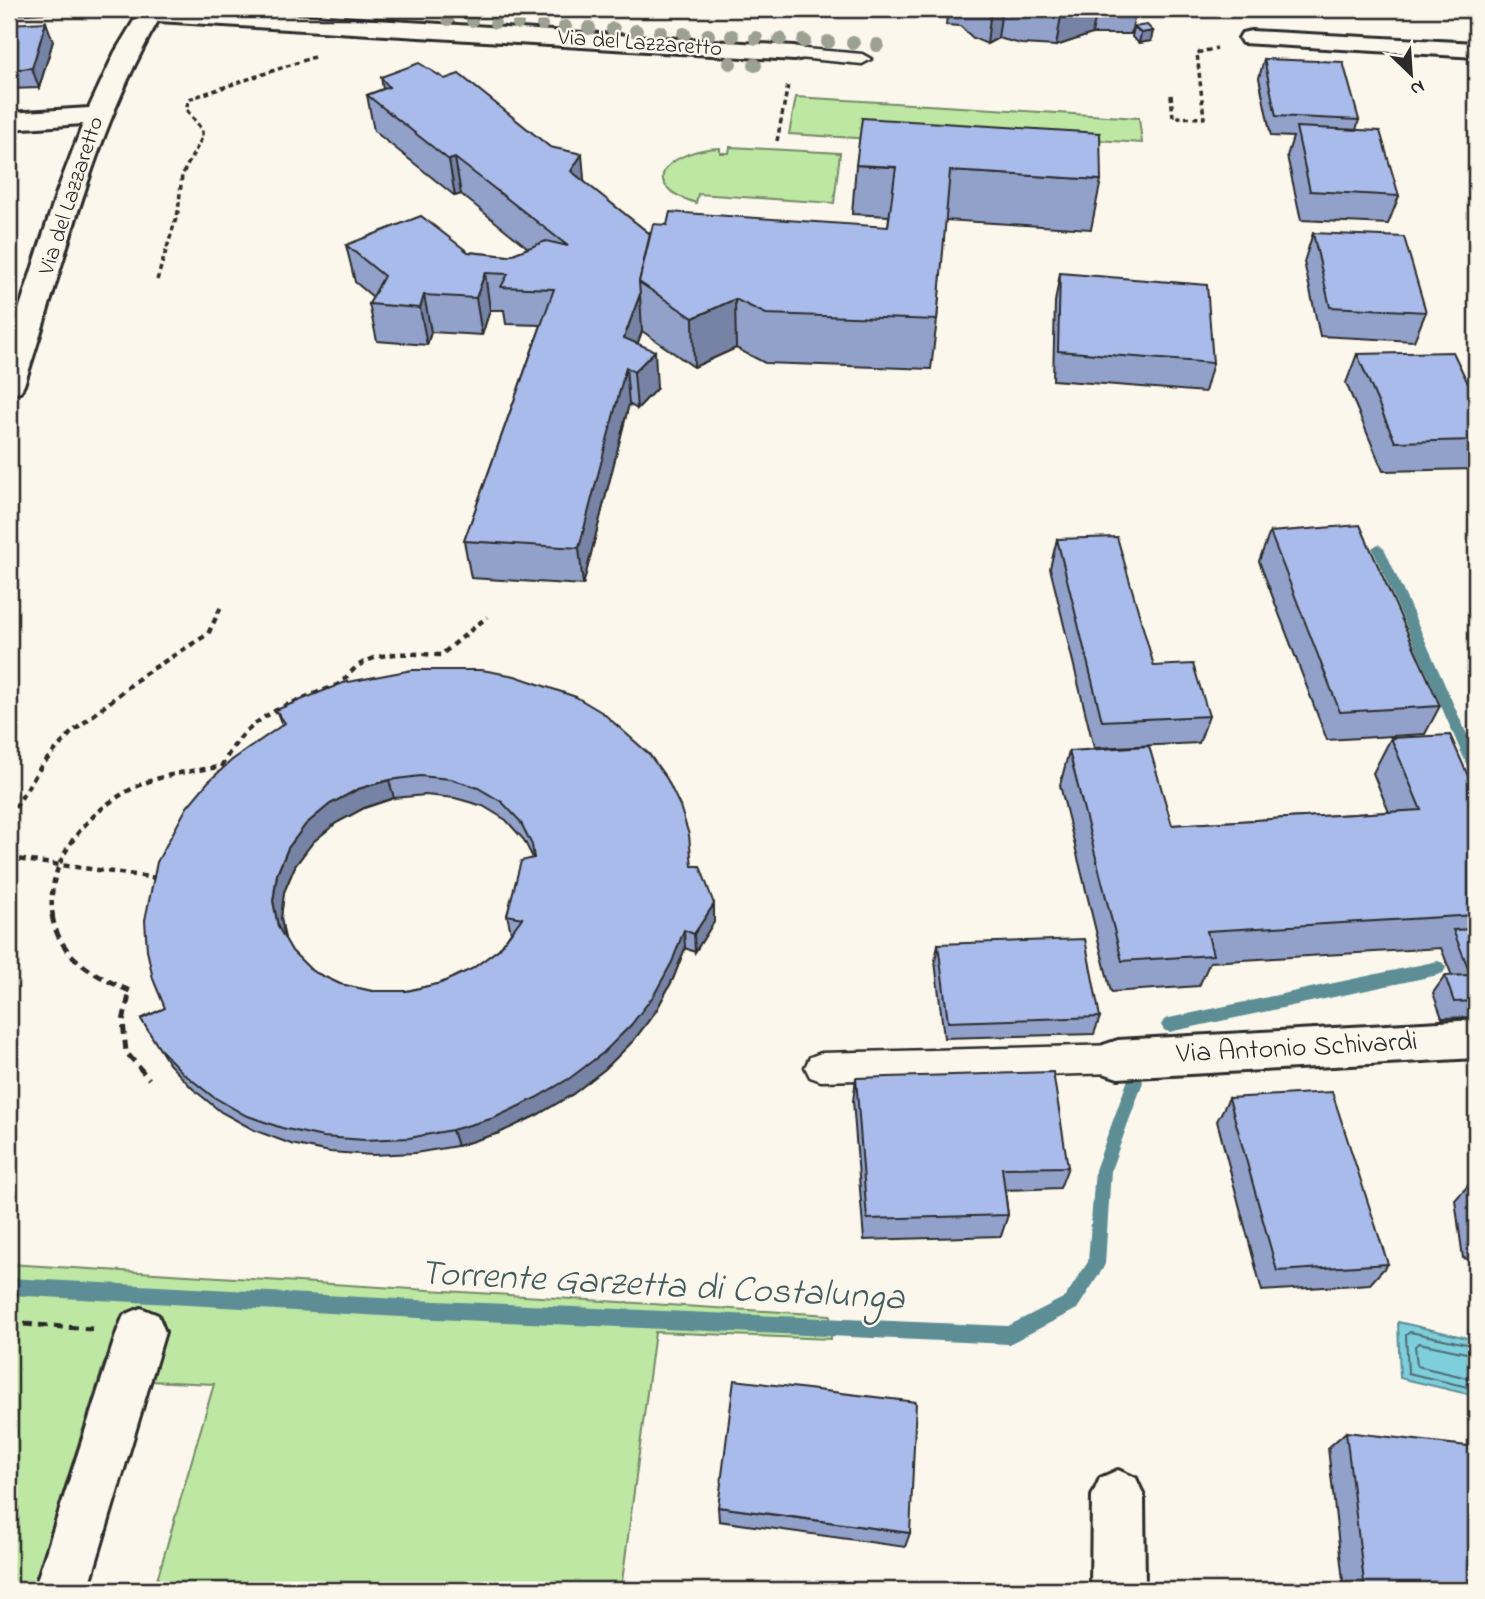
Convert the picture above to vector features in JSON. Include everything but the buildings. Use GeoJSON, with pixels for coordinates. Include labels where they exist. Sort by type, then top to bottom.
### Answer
{"type":"FeatureCollection","features":[{"type":"Feature","properties":{"kind":"street","name":"Via del Lazzaretto"},"geometry":{"type":"LineString","coordinates":[[9,385],[16,344],[97,116],[134,39],[152,11],[794,53]]}},
{"type":"Feature","properties":{"kind":"street"},"geometry":{"type":"LineString","coordinates":[[1251,38],[1476,50]]}},
{"type":"Feature","properties":{"kind":"street"},"geometry":{"type":"LineString","coordinates":[[9,121],[97,116]]}},
{"type":"Feature","properties":{"kind":"street","name":"Via Antonio Schivardi"},"geometry":{"type":"LineString","coordinates":[[1118,1059],[1476,1039]]}},
{"type":"Feature","properties":{"kind":"street"},"geometry":{"type":"LineString","coordinates":[[61,1590],[141,1332]]}},
{"type":"Feature","properties":{"kind":"street"},"geometry":{"type":"LineString","coordinates":[[1118,1496],[1118,1590]]}},
{"type":"Feature","properties":{"kind":"lane"},"geometry":{"type":"LineString","coordinates":[[794,53],[862,59]]}},
{"type":"Feature","properties":{"kind":"lane"},"geometry":{"type":"LineString","coordinates":[[821,1067],[1118,1059]]}},
{"type":"Feature","properties":{"kind":"path"},"geometry":{"type":"LineString","coordinates":[[1171,95],[1173,117],[1204,118],[1198,53],[1236,46],[1251,38]]}},
{"type":"Feature","properties":{"kind":"path"},"geometry":{"type":"LineString","coordinates":[[157,280],[178,212],[182,175],[202,138],[202,130],[186,109],[189,99],[316,57]]}},
{"type":"Feature","properties":{"kind":"path"},"geometry":{"type":"LineString","coordinates":[[777,141],[786,96]]}},
{"type":"Feature","properties":{"kind":"path"},"geometry":{"type":"LineString","coordinates":[[9,817],[42,765],[70,734],[142,676],[208,634],[222,605]]}},
{"type":"Feature","properties":{"kind":"path"},"geometry":{"type":"LineString","coordinates":[[149,1079],[126,1052],[122,1021],[130,990],[106,983],[82,969],[65,951],[54,931],[50,906],[54,880],[69,845],[89,820],[119,797],[149,781],[185,770],[221,767],[239,736],[292,701],[341,684],[348,672],[366,661],[390,654],[441,655],[487,617]]}},
{"type":"Feature","properties":{"kind":"path"},"geometry":{"type":"LineString","coordinates":[[9,858],[60,863],[166,880]]}},
{"type":"Feature","properties":{"kind":"path"},"geometry":{"type":"LineString","coordinates":[[9,1323],[141,1332]]}},
{"type":"Feature","properties":{"kind":"green space"},"geometry":{"type":"Polygon","coordinates":[[[796,97],[1139,118],[1142,143],[909,128],[906,141],[789,134],[796,97]]]}},
{"type":"Feature","properties":{"kind":"green space"},"geometry":{"type":"Polygon","coordinates":[[[730,147],[840,153],[834,203],[698,194],[696,203],[676,195],[666,186],[663,177],[666,168],[675,160],[703,150],[720,148],[720,153],[729,153],[730,147]]]}},
{"type":"Feature","properties":{"kind":"green space"},"geometry":{"type":"Polygon","coordinates":[[[9,1264],[830,1315],[831,1339],[655,1332],[621,1590],[154,1590],[214,1384],[149,1381],[145,1365],[105,1360],[32,1590],[9,1590],[9,1264]]]}},
{"type":"Feature","properties":{"kind":"water"},"geometry":{"type":"Polygon","coordinates":[[[1398,1322],[1476,1340],[1476,1396],[1400,1378],[1398,1322]]]}},
{"type":"Feature","properties":{"kind":"waterway"},"geometry":{"type":"LineString","coordinates":[[1378,548],[1476,770]]}},
{"type":"Feature","properties":{"kind":"waterway","name":"Torrente Garzetta di Costalunga"},"geometry":{"type":"LineString","coordinates":[[1169,1025],[1438,968]]}},
{"type":"Feature","properties":{"kind":"waterway","name":"Torrente Garzetta di Costalunga"},"geometry":{"type":"LineString","coordinates":[[9,1287],[436,1310],[1009,1335],[1071,1303],[1096,1264],[1103,1170],[1135,1082]]}}]}
